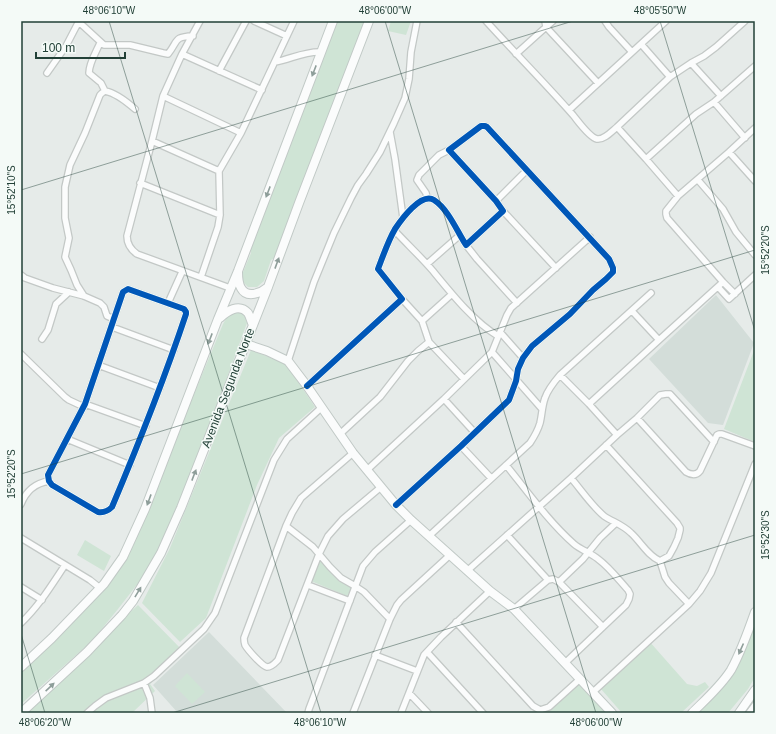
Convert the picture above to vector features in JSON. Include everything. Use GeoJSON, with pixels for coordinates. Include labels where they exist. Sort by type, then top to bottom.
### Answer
{"type":"FeatureCollection","features":[{"type":"Feature","properties":{"kind":"main road"},"geometry":{"type":"LineString","coordinates":[[21,667],[52,638],[100,588],[123,557],[146,509],[333,21]]}},
{"type":"Feature","properties":{"kind":"main road","name":"Avenida Segunda Norte"},"geometry":{"type":"LineString","coordinates":[[21,713],[81,657],[122,615],[140,590],[161,553],[179,514],[246,344],[369,21]]}},
{"type":"Feature","properties":{"kind":"main road"},"geometry":{"type":"LineString","coordinates":[[238,271],[239,282],[244,292],[248,294],[257,294],[268,287]]}},
{"type":"Feature","properties":{"kind":"main road"},"geometry":{"type":"LineString","coordinates":[[218,319],[228,310],[238,308],[248,313],[253,324]]}},
{"type":"Feature","properties":{"kind":"main road"},"geometry":{"type":"LineString","coordinates":[[246,344],[267,351],[288,361],[353,453],[396,505],[490,591],[514,610],[612,713]]}},
{"type":"Feature","properties":{"kind":"main road"},"geometry":{"type":"LineString","coordinates":[[692,713],[719,686],[731,670],[755,612]]}},
{"type":"Feature","properties":{"kind":"main road"},"geometry":{"type":"LineString","coordinates":[[739,713],[755,690]]}},
{"type":"Feature","properties":{"kind":"street"},"geometry":{"type":"LineString","coordinates":[[200,21],[182,54],[163,96],[127,236],[128,246],[137,254],[182,272],[201,277],[230,288]]}},
{"type":"Feature","properties":{"kind":"street"},"geometry":{"type":"LineString","coordinates":[[219,71],[246,21]]}},
{"type":"Feature","properties":{"kind":"street"},"geometry":{"type":"LineString","coordinates":[[254,21],[287,36]]}},
{"type":"Feature","properties":{"kind":"street"},"geometry":{"type":"LineString","coordinates":[[201,277],[218,227],[220,215],[219,171],[241,133],[294,21]]}},
{"type":"Feature","properties":{"kind":"street"},"geometry":{"type":"LineString","coordinates":[[288,361],[306,306],[334,233],[358,185],[380,152],[405,98],[417,21]]}},
{"type":"Feature","properties":{"kind":"street"},"geometry":{"type":"LineString","coordinates":[[486,21],[569,110],[589,134],[598,139],[603,138],[617,127],[670,77],[704,56],[745,21]]}},
{"type":"Feature","properties":{"kind":"street"},"geometry":{"type":"LineString","coordinates":[[516,54],[546,24],[553,21]]}},
{"type":"Feature","properties":{"kind":"street"},"geometry":{"type":"LineString","coordinates":[[605,21],[632,52]]}},
{"type":"Feature","properties":{"kind":"street"},"geometry":{"type":"LineString","coordinates":[[569,110],[666,21]]}},
{"type":"Feature","properties":{"kind":"street"},"geometry":{"type":"LineString","coordinates":[[47,73],[66,46],[78,23],[80,23],[100,43],[104,45],[130,45],[168,54],[177,39],[181,37],[193,36]]}},
{"type":"Feature","properties":{"kind":"street"},"geometry":{"type":"LineString","coordinates":[[546,24],[598,83]]}},
{"type":"Feature","properties":{"kind":"street"},"geometry":{"type":"LineString","coordinates":[[100,43],[90,64],[88,72],[101,83],[105,91]]}},
{"type":"Feature","properties":{"kind":"street"},"geometry":{"type":"LineString","coordinates":[[641,44],[670,77]]}},
{"type":"Feature","properties":{"kind":"street"},"geometry":{"type":"LineString","coordinates":[[275,62],[313,52],[321,52]]}},
{"type":"Feature","properties":{"kind":"street"},"geometry":{"type":"LineString","coordinates":[[182,54],[262,90]]}},
{"type":"Feature","properties":{"kind":"street"},"geometry":{"type":"LineString","coordinates":[[691,63],[721,96]]}},
{"type":"Feature","properties":{"kind":"street"},"geometry":{"type":"LineString","coordinates":[[646,159],[696,114],[714,102],[755,66]]}},
{"type":"Feature","properties":{"kind":"street"},"geometry":{"type":"LineString","coordinates":[[84,296],[77,285],[65,257],[69,238],[65,218],[65,188],[70,165],[102,93],[109,91],[135,108]]}},
{"type":"Feature","properties":{"kind":"street"},"geometry":{"type":"LineString","coordinates":[[163,96],[241,133]]}},
{"type":"Feature","properties":{"kind":"street"},"geometry":{"type":"LineString","coordinates":[[714,102],[744,138]]}},
{"type":"Feature","properties":{"kind":"street"},"geometry":{"type":"LineString","coordinates":[[396,505],[509,400],[516,381],[518,369],[523,358],[532,346],[570,314],[613,272],[609,259],[590,237],[485,126],[481,126],[449,150],[439,155],[419,175],[417,180],[426,193],[427,198]]}},
{"type":"Feature","properties":{"kind":"street"},"geometry":{"type":"LineString","coordinates":[[617,127],[678,196]]}},
{"type":"Feature","properties":{"kind":"street"},"geometry":{"type":"LineString","coordinates":[[735,294],[667,218],[666,211],[678,196],[698,180],[755,128]]}},
{"type":"Feature","properties":{"kind":"street"},"geometry":{"type":"LineString","coordinates":[[390,132],[403,218]]}},
{"type":"Feature","properties":{"kind":"street"},"geometry":{"type":"LineString","coordinates":[[152,141],[219,171]]}},
{"type":"Feature","properties":{"kind":"street"},"geometry":{"type":"LineString","coordinates":[[449,150],[556,268]]}},
{"type":"Feature","properties":{"kind":"street"},"geometry":{"type":"LineString","coordinates":[[729,152],[755,181]]}},
{"type":"Feature","properties":{"kind":"street"},"geometry":{"type":"LineString","coordinates":[[496,201],[527,170]]}},
{"type":"Feature","properties":{"kind":"street"},"geometry":{"type":"LineString","coordinates":[[698,180],[723,209],[736,232],[755,255]]}},
{"type":"Feature","properties":{"kind":"street"},"geometry":{"type":"LineString","coordinates":[[140,183],[220,215]]}},
{"type":"Feature","properties":{"kind":"street"},"geometry":{"type":"LineString","coordinates":[[464,379],[429,342],[422,321],[378,269],[395,230],[403,218],[424,199],[429,198],[434,200],[439,204],[455,225],[466,245],[477,260],[517,303]]}},
{"type":"Feature","properties":{"kind":"street"},"geometry":{"type":"LineString","coordinates":[[466,245],[503,211]]}},
{"type":"Feature","properties":{"kind":"street"},"geometry":{"type":"LineString","coordinates":[[395,230],[481,324],[489,331],[499,334],[523,358]]}},
{"type":"Feature","properties":{"kind":"street"},"geometry":{"type":"LineString","coordinates":[[427,264],[460,235]]}},
{"type":"Feature","properties":{"kind":"street"},"geometry":{"type":"LineString","coordinates":[[366,470],[444,399],[492,352],[511,308],[590,237]]}},
{"type":"Feature","properties":{"kind":"street"},"geometry":{"type":"LineString","coordinates":[[168,303],[182,272]]}},
{"type":"Feature","properties":{"kind":"street"},"geometry":{"type":"LineString","coordinates":[[21,275],[25,278],[53,288],[84,296],[101,304],[104,307],[106,315],[114,319]]}},
{"type":"Feature","properties":{"kind":"street"},"geometry":{"type":"LineString","coordinates":[[718,287],[729,299],[755,275]]}},
{"type":"Feature","properties":{"kind":"street"},"geometry":{"type":"LineString","coordinates":[[589,404],[723,282]]}},
{"type":"Feature","properties":{"kind":"street"},"geometry":{"type":"LineString","coordinates":[[128,289],[168,303],[184,309],[186,312],[174,350],[146,426],[112,507],[103,512],[98,512],[52,485],[49,481],[49,472],[85,405],[123,292],[128,289]]}},
{"type":"Feature","properties":{"kind":"street"},"geometry":{"type":"LineString","coordinates":[[42,339],[48,330],[56,304],[69,292]]}},
{"type":"Feature","properties":{"kind":"street"},"geometry":{"type":"LineString","coordinates":[[429,536],[530,443],[535,436],[540,422],[545,398],[554,381],[651,293]]}},
{"type":"Feature","properties":{"kind":"street"},"geometry":{"type":"LineString","coordinates":[[422,321],[452,294]]}},
{"type":"Feature","properties":{"kind":"street"},"geometry":{"type":"LineString","coordinates":[[307,386],[402,299]]}},
{"type":"Feature","properties":{"kind":"street"},"geometry":{"type":"LineString","coordinates":[[632,311],[659,340]]}},
{"type":"Feature","properties":{"kind":"street"},"geometry":{"type":"LineString","coordinates":[[112,327],[174,350]]}},
{"type":"Feature","properties":{"kind":"street"},"geometry":{"type":"LineString","coordinates":[[340,434],[380,397],[408,361],[429,342]]}},
{"type":"Feature","properties":{"kind":"street"},"geometry":{"type":"LineString","coordinates":[[492,352],[542,410]]}},
{"type":"Feature","properties":{"kind":"street"},"geometry":{"type":"LineString","coordinates":[[21,354],[69,400],[146,426]]}},
{"type":"Feature","properties":{"kind":"street"},"geometry":{"type":"LineString","coordinates":[[98,365],[160,388]]}},
{"type":"Feature","properties":{"kind":"street"},"geometry":{"type":"LineString","coordinates":[[560,375],[617,435]]}},
{"type":"Feature","properties":{"kind":"street"},"geometry":{"type":"LineString","coordinates":[[467,570],[572,478],[660,395],[670,394],[714,442]]}},
{"type":"Feature","properties":{"kind":"street"},"geometry":{"type":"LineString","coordinates":[[444,399],[475,432]]}},
{"type":"Feature","properties":{"kind":"street"},"geometry":{"type":"LineString","coordinates":[[87,713],[106,698],[144,683],[154,676],[177,656],[212,619],[274,460],[288,439],[321,408]]}},
{"type":"Feature","properties":{"kind":"street"},"geometry":{"type":"LineString","coordinates":[[637,418],[686,472],[694,475],[700,472],[717,435],[719,434],[755,446]]}},
{"type":"Feature","properties":{"kind":"street"},"geometry":{"type":"LineString","coordinates":[[67,439],[130,465]]}},
{"type":"Feature","properties":{"kind":"street"},"geometry":{"type":"LineString","coordinates":[[606,445],[680,528],[678,538],[669,556],[660,561]]}},
{"type":"Feature","properties":{"kind":"street"},"geometry":{"type":"LineString","coordinates":[[461,446],[491,478]]}},
{"type":"Feature","properties":{"kind":"street"},"geometry":{"type":"LineString","coordinates":[[353,453],[301,498],[286,526],[244,638],[246,646],[263,665],[268,667],[278,660],[319,554],[328,536],[343,519],[381,487]]}},
{"type":"Feature","properties":{"kind":"street"},"geometry":{"type":"LineString","coordinates":[[593,692],[689,604],[700,591],[711,573],[755,464]]}},
{"type":"Feature","properties":{"kind":"street"},"geometry":{"type":"LineString","coordinates":[[506,465],[539,507],[576,546],[602,562],[630,594],[626,604],[565,663]]}},
{"type":"Feature","properties":{"kind":"street"},"geometry":{"type":"LineString","coordinates":[[572,478],[598,510],[606,517],[626,528],[653,558],[660,561],[665,576],[669,582],[689,604]]}},
{"type":"Feature","properties":{"kind":"street"},"geometry":{"type":"LineString","coordinates":[[21,504],[33,487],[49,481]]}},
{"type":"Feature","properties":{"kind":"street"},"geometry":{"type":"LineString","coordinates":[[308,713],[363,566],[411,520]]}},
{"type":"Feature","properties":{"kind":"street"},"geometry":{"type":"LineString","coordinates":[[559,582],[583,559],[600,538],[616,523]]}},
{"type":"Feature","properties":{"kind":"street"},"geometry":{"type":"LineString","coordinates":[[286,526],[314,547],[341,578],[355,586],[390,618]]}},
{"type":"Feature","properties":{"kind":"street"},"geometry":{"type":"LineString","coordinates":[[507,535],[548,580]]}},
{"type":"Feature","properties":{"kind":"street"},"geometry":{"type":"LineString","coordinates":[[21,538],[90,580],[100,588]]}},
{"type":"Feature","properties":{"kind":"street"},"geometry":{"type":"LineString","coordinates":[[353,713],[390,618],[397,604],[450,555]]}},
{"type":"Feature","properties":{"kind":"street"},"geometry":{"type":"LineString","coordinates":[[21,623],[42,600],[65,565]]}},
{"type":"Feature","properties":{"kind":"street"},"geometry":{"type":"LineString","coordinates":[[514,610],[548,580],[553,580],[559,582],[603,627]]}},
{"type":"Feature","properties":{"kind":"street"},"geometry":{"type":"LineString","coordinates":[[308,585],[350,601]]}},
{"type":"Feature","properties":{"kind":"street"},"geometry":{"type":"LineString","coordinates":[[21,587],[42,600]]}},
{"type":"Feature","properties":{"kind":"street"},"geometry":{"type":"LineString","coordinates":[[402,713],[422,660],[456,622],[490,591]]}},
{"type":"Feature","properties":{"kind":"street"},"geometry":{"type":"LineString","coordinates":[[456,622],[537,709],[540,710],[548,707],[580,679]]}},
{"type":"Feature","properties":{"kind":"street"},"geometry":{"type":"LineString","coordinates":[[428,652],[484,713]]}},
{"type":"Feature","properties":{"kind":"street"},"geometry":{"type":"LineString","coordinates":[[376,655],[417,671]]}},
{"type":"Feature","properties":{"kind":"street"},"geometry":{"type":"LineString","coordinates":[[144,683],[150,698],[152,713]]}},
{"type":"Feature","properties":{"kind":"street"},"geometry":{"type":"LineString","coordinates":[[409,693],[428,713]]}},
{"type":"Feature","properties":{"kind":"street"},"geometry":{"type":"LineString","coordinates":[[749,713],[755,705]]}},
{"type":"Feature","properties":{"kind":"shaded area"},"geometry":{"type":"Polygon","coordinates":[[[716,295],[754,343],[723,425],[708,423],[649,359],[716,295]]]}},
{"type":"Feature","properties":{"kind":"shaded area"},"geometry":{"type":"Polygon","coordinates":[[[209,632],[287,713],[178,713],[153,685],[209,632]]]}},
{"type":"Feature","properties":{"kind":"green space"},"geometry":{"type":"Polygon","coordinates":[[[337,21],[366,21],[276,257],[271,260],[264,281],[257,287],[248,287],[242,281],[241,277],[251,253],[250,247],[337,21]]]}},
{"type":"Feature","properties":{"kind":"green space"},"geometry":{"type":"Polygon","coordinates":[[[391,21],[411,21],[406,35],[388,31],[391,21]]]}},
{"type":"Feature","properties":{"kind":"green space"},"geometry":{"type":"Polygon","coordinates":[[[237,311],[244,314],[247,323],[164,550],[92,641],[21,704],[21,669],[64,628],[130,549],[223,324],[230,312],[237,311]]]}},
{"type":"Feature","properties":{"kind":"green space"},"geometry":{"type":"Polygon","coordinates":[[[755,348],[755,442],[724,429],[755,348]]]}},
{"type":"Feature","properties":{"kind":"green space"},"geometry":{"type":"Polygon","coordinates":[[[251,350],[286,364],[315,407],[279,438],[257,485],[206,618],[180,642],[142,603],[170,548],[251,350]]]}},
{"type":"Feature","properties":{"kind":"green space"},"geometry":{"type":"Polygon","coordinates":[[[85,540],[111,556],[104,571],[77,555],[85,540]]]}},
{"type":"Feature","properties":{"kind":"green space"},"geometry":{"type":"Polygon","coordinates":[[[320,559],[339,581],[352,588],[347,596],[311,581],[320,559]]]}},
{"type":"Feature","properties":{"kind":"green space"},"geometry":{"type":"Polygon","coordinates":[[[138,605],[184,652],[150,684],[155,691],[132,713],[21,713],[138,605]]]}},
{"type":"Feature","properties":{"kind":"green space"},"geometry":{"type":"Polygon","coordinates":[[[755,625],[755,677],[748,689],[728,713],[693,713],[729,680],[747,646],[755,625]]]}},
{"type":"Feature","properties":{"kind":"green space"},"geometry":{"type":"Polygon","coordinates":[[[649,641],[687,684],[697,686],[705,682],[709,687],[681,713],[622,713],[601,689],[649,641]]]}},
{"type":"Feature","properties":{"kind":"green space"},"geometry":{"type":"Polygon","coordinates":[[[187,673],[205,692],[192,704],[175,686],[187,673]]]}},
{"type":"Feature","properties":{"kind":"green space"},"geometry":{"type":"Polygon","coordinates":[[[577,683],[606,713],[544,713],[577,683]]]}},
{"type":"Feature","properties":{"kind":"cycle path"},"geometry":{"type":"LineString","coordinates":[[307,386],[402,299],[378,269],[395,229],[412,208],[423,200],[434,200],[444,209],[466,245],[503,211],[496,201],[449,150],[481,126],[487,127],[609,259],[613,272],[570,314],[532,346],[523,358],[518,369],[516,381],[509,400],[396,505]]}},
{"type":"Feature","properties":{"kind":"cycle path"},"geometry":{"type":"LineString","coordinates":[[128,289],[184,309],[186,314],[151,411],[112,507],[109,510],[98,512],[52,485],[49,481],[48,475],[85,404],[123,292],[128,289]]}}]}
